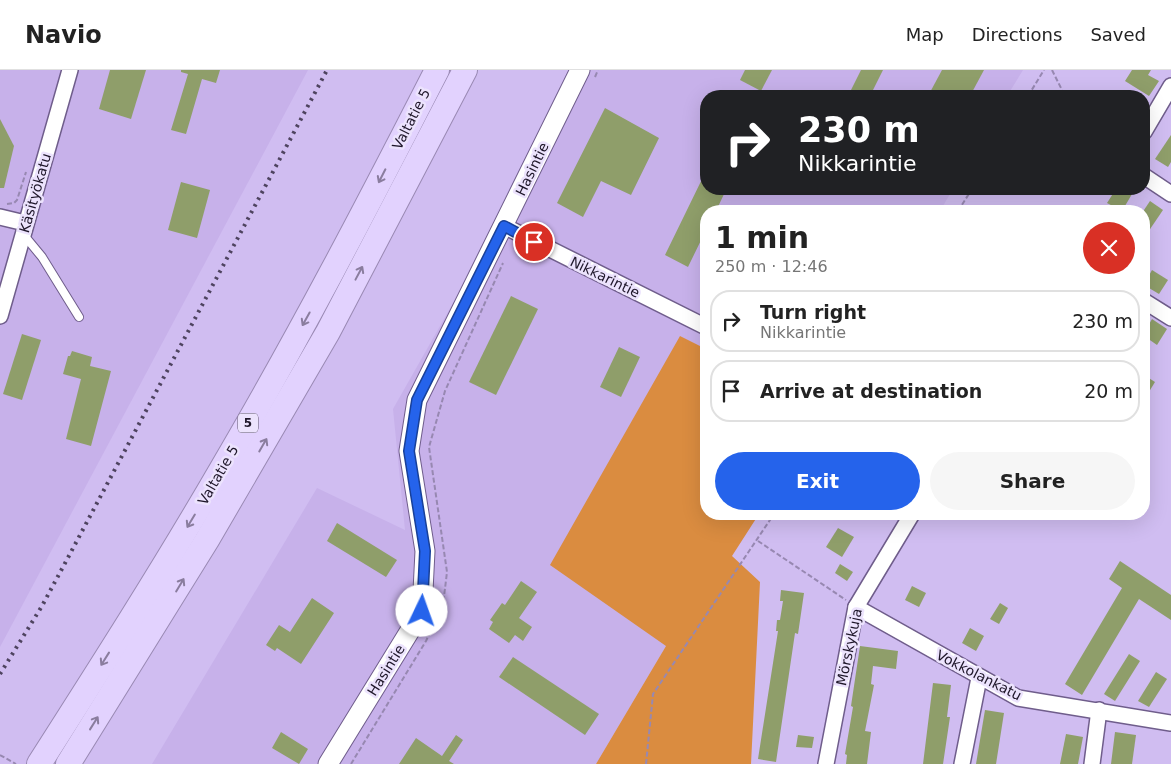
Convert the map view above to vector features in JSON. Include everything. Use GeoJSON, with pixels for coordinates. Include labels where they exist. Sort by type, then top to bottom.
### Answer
{"type":"FeatureCollection","features":[{"type":"Feature","properties":{"kind":"highway","name":"Valtatie 5"},"geometry":{"type":"LineString","coordinates":[[39,764],[138,607],[221,470],[317,299],[436,70]]}},
{"type":"Feature","properties":{"kind":"highway","name":"Valtatie 5"},"geometry":{"type":"LineString","coordinates":[[68,764],[202,549],[328,332],[465,70]]}},
{"type":"Feature","properties":{"kind":"street","name":"Käsityökatu"},"geometry":{"type":"LineString","coordinates":[[0,316],[70,70]]}},
{"type":"Feature","properties":{"kind":"street","name":"Hasintie"},"geometry":{"type":"LineString","coordinates":[[328,764],[422,611],[425,551],[409,451],[417,400],[504,226],[587,74]]}},
{"type":"Feature","properties":{"kind":"street"},"geometry":{"type":"LineString","coordinates":[[1150,122],[1171,86]]}},
{"type":"Feature","properties":{"kind":"street"},"geometry":{"type":"LineString","coordinates":[[1150,180],[1171,194]]}},
{"type":"Feature","properties":{"kind":"street"},"geometry":{"type":"LineString","coordinates":[[0,217],[24,229]]}},
{"type":"Feature","properties":{"kind":"street","name":"Nikkarintie"},"geometry":{"type":"LineString","coordinates":[[504,226],[700,324]]}},
{"type":"Feature","properties":{"kind":"street"},"geometry":{"type":"LineString","coordinates":[[1150,304],[1169,313]]}},
{"type":"Feature","properties":{"kind":"street","name":"Mörskykuja"},"geometry":{"type":"LineString","coordinates":[[826,764],[856,606],[908,520]]}},
{"type":"Feature","properties":{"kind":"street","name":"Vokkolankatu"},"geometry":{"type":"LineString","coordinates":[[856,606],[979,678],[1018,698],[1171,723]]}},
{"type":"Feature","properties":{"kind":"street"},"geometry":{"type":"LineString","coordinates":[[962,764],[979,678]]}},
{"type":"Feature","properties":{"kind":"street"},"geometry":{"type":"LineString","coordinates":[[1092,764],[1099,710]]}},
{"type":"Feature","properties":{"kind":"lane"},"geometry":{"type":"LineString","coordinates":[[24,229],[79,317]]}},
{"type":"Feature","properties":{"kind":"path"},"geometry":{"type":"LineString","coordinates":[[587,74],[598,70]]}},
{"type":"Feature","properties":{"kind":"path"},"geometry":{"type":"LineString","coordinates":[[1032,90],[1044,70]]}},
{"type":"Feature","properties":{"kind":"path"},"geometry":{"type":"LineString","coordinates":[[1052,70],[1062,90]]}},
{"type":"Feature","properties":{"kind":"path"},"geometry":{"type":"LineString","coordinates":[[351,764],[426,641],[443,605],[447,572],[429,447],[444,391],[506,256]]}},
{"type":"Feature","properties":{"kind":"path"},"geometry":{"type":"LineString","coordinates":[[646,764],[653,694],[770,520]]}},
{"type":"Feature","properties":{"kind":"path"},"geometry":{"type":"LineString","coordinates":[[757,541],[856,606]]}},
{"type":"Feature","properties":{"kind":"path"},"geometry":{"type":"LineString","coordinates":[[0,755],[16,764]]}},
{"type":"Feature","properties":{"kind":"shaded area"},"geometry":{"type":"Polygon","coordinates":[[[0,70],[308,70],[0,647],[0,70]]]}},
{"type":"Feature","properties":{"kind":"shaded area"},"geometry":{"type":"Polygon","coordinates":[[[585,70],[1023,70],[1011,90],[700,90],[700,195],[949,195],[944,205],[700,205],[700,346],[681,337],[666,646],[596,764],[152,764],[317,488],[405,530],[393,409],[585,70]]]}},
{"type":"Feature","properties":{"kind":"shaded area"},"geometry":{"type":"Polygon","coordinates":[[[680,336],[700,346],[700,520],[755,520],[732,556],[760,582],[751,764],[596,764],[666,646],[550,565],[680,336]]]}},
{"type":"Feature","properties":{"kind":"building"},"geometry":{"type":"Polygon","coordinates":[[[110,70],[146,70],[131,119],[99,109],[110,70]]]}},
{"type":"Feature","properties":{"kind":"building"},"geometry":{"type":"Polygon","coordinates":[[[181,70],[220,70],[216,83],[202,79],[186,134],[171,130],[188,74],[181,72],[181,70]]]}},
{"type":"Feature","properties":{"kind":"building"},"geometry":{"type":"Polygon","coordinates":[[[745,70],[772,70],[762,90],[740,80],[745,70]]]}},
{"type":"Feature","properties":{"kind":"building"},"geometry":{"type":"Polygon","coordinates":[[[861,70],[883,70],[873,90],[851,90],[861,70]]]}},
{"type":"Feature","properties":{"kind":"building"},"geometry":{"type":"Polygon","coordinates":[[[942,70],[984,70],[973,90],[931,90],[942,70]]]}},
{"type":"Feature","properties":{"kind":"building"},"geometry":{"type":"Polygon","coordinates":[[[1132,70],[1151,70],[1148,75],[1159,81],[1150,94],[1150,90],[1139,90],[1125,81],[1132,70]]]}},
{"type":"Feature","properties":{"kind":"building"},"geometry":{"type":"Polygon","coordinates":[[[605,108],[659,138],[631,195],[601,181],[583,217],[557,203],[605,108]]]}},
{"type":"Feature","properties":{"kind":"building"},"geometry":{"type":"Polygon","coordinates":[[[0,119],[14,146],[4,188],[0,188],[0,119]]]}},
{"type":"Feature","properties":{"kind":"building"},"geometry":{"type":"Polygon","coordinates":[[[1171,135],[1171,162],[1168,167],[1155,159],[1171,135]]]}},
{"type":"Feature","properties":{"kind":"building"},"geometry":{"type":"Polygon","coordinates":[[[181,182],[210,190],[197,238],[168,230],[181,182]]]}},
{"type":"Feature","properties":{"kind":"building"},"geometry":{"type":"Polygon","coordinates":[[[700,183],[700,195],[724,195],[719,205],[700,205],[700,242],[688,267],[665,255],[700,183]]]}},
{"type":"Feature","properties":{"kind":"building"},"geometry":{"type":"Polygon","coordinates":[[[1112,195],[1131,195],[1126,205],[1111,205],[1107,203],[1112,195]]]}},
{"type":"Feature","properties":{"kind":"building"},"geometry":{"type":"Polygon","coordinates":[[[1150,201],[1163,210],[1150,229],[1150,205],[1147,205],[1150,201]]]}},
{"type":"Feature","properties":{"kind":"building"},"geometry":{"type":"Polygon","coordinates":[[[1152,270],[1168,280],[1159,294],[1150,289],[1150,274],[1152,270]]]}},
{"type":"Feature","properties":{"kind":"building"},"geometry":{"type":"Polygon","coordinates":[[[511,296],[538,309],[496,395],[469,382],[511,296]]]}},
{"type":"Feature","properties":{"kind":"building"},"geometry":{"type":"Polygon","coordinates":[[[1152,319],[1167,329],[1157,345],[1150,340],[1150,322],[1152,319]]]}},
{"type":"Feature","properties":{"kind":"building"},"geometry":{"type":"Polygon","coordinates":[[[22,334],[41,340],[22,400],[3,394],[22,334]]]}},
{"type":"Feature","properties":{"kind":"building"},"geometry":{"type":"Polygon","coordinates":[[[619,347],[640,357],[621,397],[600,387],[619,347]]]}},
{"type":"Feature","properties":{"kind":"building"},"geometry":{"type":"Polygon","coordinates":[[[72,351],[92,357],[90,366],[111,371],[91,446],[66,439],[81,379],[63,374],[68,356],[70,356],[72,351]]]}},
{"type":"Feature","properties":{"kind":"building"},"geometry":{"type":"Polygon","coordinates":[[[1150,379],[1155,382],[1150,390],[1150,379]]]}},
{"type":"Feature","properties":{"kind":"building"},"geometry":{"type":"Polygon","coordinates":[[[337,523],[397,560],[386,577],[327,541],[337,523]]]}},
{"type":"Feature","properties":{"kind":"building"},"geometry":{"type":"Polygon","coordinates":[[[838,528],[854,537],[842,557],[826,547],[838,528]]]}},
{"type":"Feature","properties":{"kind":"building"},"geometry":{"type":"Polygon","coordinates":[[[1120,561],[1171,595],[1171,620],[1139,599],[1082,695],[1065,684],[1122,588],[1109,579],[1120,561]]]}},
{"type":"Feature","properties":{"kind":"building"},"geometry":{"type":"Polygon","coordinates":[[[840,564],[853,572],[847,581],[835,573],[840,564]]]}},
{"type":"Feature","properties":{"kind":"building"},"geometry":{"type":"Polygon","coordinates":[[[521,581],[537,592],[519,618],[532,627],[523,641],[515,635],[509,643],[489,629],[493,622],[490,620],[502,603],[505,605],[521,581]]]}},
{"type":"Feature","properties":{"kind":"building"},"geometry":{"type":"Polygon","coordinates":[[[912,586],[926,593],[919,607],[905,600],[912,586]]]}},
{"type":"Feature","properties":{"kind":"building"},"geometry":{"type":"Polygon","coordinates":[[[781,590],[804,593],[798,634],[795,633],[776,762],[758,759],[778,631],[776,631],[777,620],[780,620],[783,601],[780,601],[781,590]]]}},
{"type":"Feature","properties":{"kind":"building"},"geometry":{"type":"Polygon","coordinates":[[[312,598],[334,613],[301,664],[277,648],[275,651],[266,645],[279,625],[290,632],[312,598]]]}},
{"type":"Feature","properties":{"kind":"building"},"geometry":{"type":"Polygon","coordinates":[[[1000,603],[1008,608],[999,624],[990,619],[1000,603]]]}},
{"type":"Feature","properties":{"kind":"building"},"geometry":{"type":"Polygon","coordinates":[[[970,628],[984,636],[976,651],[962,643],[970,628]]]}},
{"type":"Feature","properties":{"kind":"building"},"geometry":{"type":"Polygon","coordinates":[[[860,646],[898,651],[896,669],[873,666],[871,684],[874,685],[865,731],[871,732],[867,764],[846,764],[847,755],[845,754],[860,646]]]}},
{"type":"Feature","properties":{"kind":"building"},"geometry":{"type":"Polygon","coordinates":[[[1129,654],[1140,661],[1115,701],[1104,694],[1129,654]]]}},
{"type":"Feature","properties":{"kind":"building"},"geometry":{"type":"Polygon","coordinates":[[[513,657],[599,714],[585,735],[499,677],[513,657]]]}},
{"type":"Feature","properties":{"kind":"building"},"geometry":{"type":"Polygon","coordinates":[[[1156,672],[1167,679],[1149,707],[1138,701],[1156,672]]]}},
{"type":"Feature","properties":{"kind":"building"},"geometry":{"type":"Polygon","coordinates":[[[933,683],[951,685],[947,717],[950,717],[943,764],[923,764],[933,683]]]}},
{"type":"Feature","properties":{"kind":"building"},"geometry":{"type":"Polygon","coordinates":[[[985,710],[1004,713],[996,764],[976,764],[985,710]]]}},
{"type":"Feature","properties":{"kind":"building"},"geometry":{"type":"Polygon","coordinates":[[[281,732],[308,749],[299,764],[272,748],[281,732]]]}},
{"type":"Feature","properties":{"kind":"building"},"geometry":{"type":"Polygon","coordinates":[[[1115,732],[1136,735],[1132,764],[1111,764],[1115,732]]]}},
{"type":"Feature","properties":{"kind":"building"},"geometry":{"type":"Polygon","coordinates":[[[1066,734],[1083,737],[1078,764],[1060,764],[1066,734]]]}},
{"type":"Feature","properties":{"kind":"building"},"geometry":{"type":"Polygon","coordinates":[[[456,735],[463,740],[449,761],[454,764],[399,764],[416,738],[442,756],[456,735]]]}},
{"type":"Feature","properties":{"kind":"building"},"geometry":{"type":"Polygon","coordinates":[[[798,735],[814,737],[812,748],[796,747],[798,735]]]}},
{"type":"Feature","properties":{"kind":"railway"},"geometry":{"type":"LineString","coordinates":[[0,674],[42,606],[327,70]]}},
{"type":"Feature","properties":{"kind":"route"},"geometry":{"type":"LineString","coordinates":[[422,611],[425,551],[409,451],[417,400],[504,226],[534,242]]}}]}
